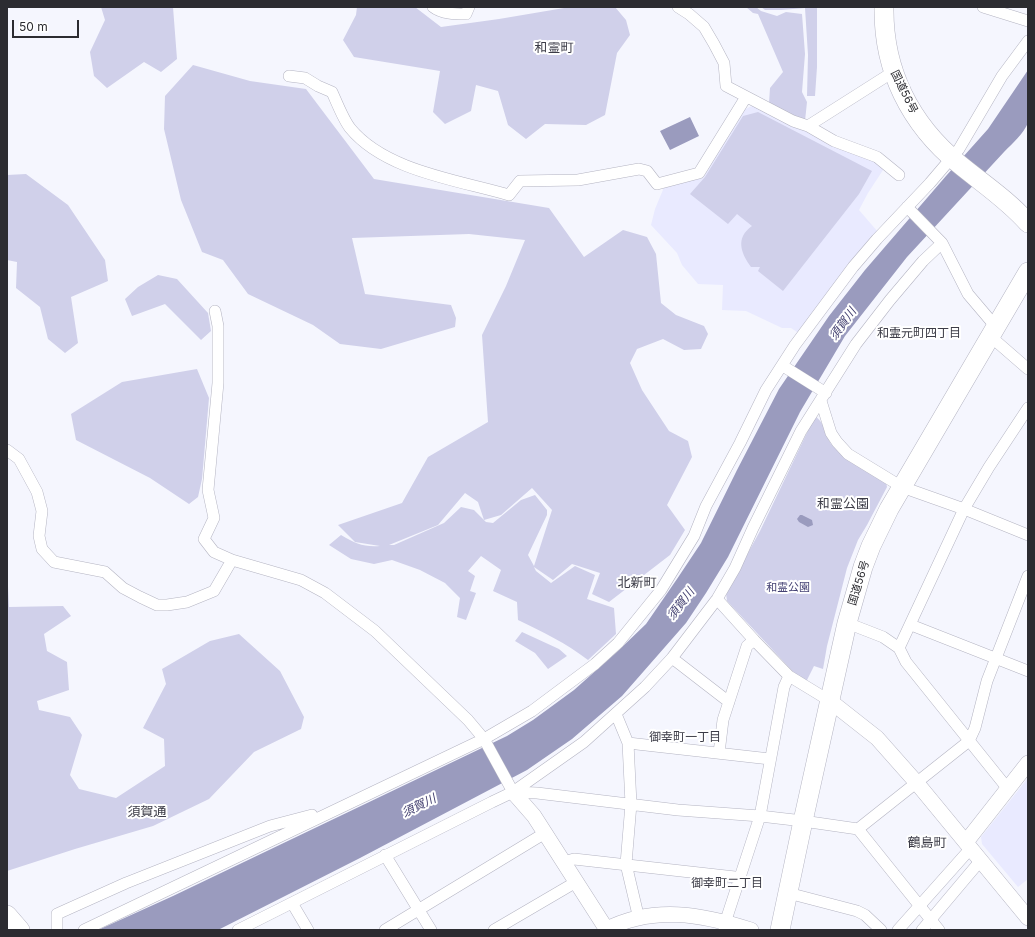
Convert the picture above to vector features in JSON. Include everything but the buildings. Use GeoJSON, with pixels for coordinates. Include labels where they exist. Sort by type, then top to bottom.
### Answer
{"type":"FeatureCollection","features":[{"type":"Feature","properties":{"kind":"highway","name":"国道56号"},"geometry":{"type":"LineString","coordinates":[[884,7],[884,29],[887,50],[893,72],[904,98],[916,117],[927,132],[955,160],[984,183],[1028,223]]}},
{"type":"Feature","properties":{"kind":"highway","name":"国道56号"},"geometry":{"type":"LineString","coordinates":[[780,930],[802,821],[847,623],[863,567],[871,546],[902,487],[1028,272]]}},
{"type":"Feature","properties":{"kind":"highway"},"geometry":{"type":"LineString","coordinates":[[7,915],[20,930]]}},
{"type":"Feature","properties":{"kind":"street"},"geometry":{"type":"LineString","coordinates":[[433,7],[449,14],[466,14],[469,7]]}},
{"type":"Feature","properties":{"kind":"street"},"geometry":{"type":"LineString","coordinates":[[678,7],[704,27],[724,63],[726,86],[793,121],[808,126],[834,140],[877,157],[899,175]]}},
{"type":"Feature","properties":{"kind":"street"},"geometry":{"type":"LineString","coordinates":[[983,7],[1028,21]]}},
{"type":"Feature","properties":{"kind":"street"},"geometry":{"type":"LineString","coordinates":[[84,930],[326,814],[485,742],[532,711],[595,664],[618,643],[661,590],[694,536],[706,506],[740,443],[766,390],[786,368],[795,346],[853,267],[909,208],[930,183],[955,160],[959,149],[1002,76],[1028,41]]}},
{"type":"Feature","properties":{"kind":"street"},"geometry":{"type":"LineString","coordinates":[[808,126],[893,72]]}},
{"type":"Feature","properties":{"kind":"street"},"geometry":{"type":"LineString","coordinates":[[290,76],[304,78],[332,92],[350,127],[370,146],[398,163],[425,173],[509,195],[520,181],[578,180],[639,169],[647,171],[657,184],[699,173],[746,97]]}},
{"type":"Feature","properties":{"kind":"street"},"geometry":{"type":"LineString","coordinates":[[909,208],[939,240],[968,294],[993,331],[1028,369]]}},
{"type":"Feature","properties":{"kind":"street"},"geometry":{"type":"LineString","coordinates":[[238,930],[511,789],[584,742],[645,687],[672,658],[717,599],[735,568],[791,451],[822,394],[856,344],[939,240]]}},
{"type":"Feature","properties":{"kind":"street"},"geometry":{"type":"LineString","coordinates":[[215,311],[218,326],[218,383],[208,490],[214,518],[204,539],[214,552],[232,560],[301,580],[325,593],[376,631],[468,720],[485,742],[511,789],[528,807],[606,930],[619,924],[639,919],[671,914],[695,916],[725,926],[750,930]]}},
{"type":"Feature","properties":{"kind":"street"},"geometry":{"type":"LineString","coordinates":[[786,368],[822,394],[832,433],[836,442],[848,454],[902,487],[964,509],[1028,535]]}},
{"type":"Feature","properties":{"kind":"street"},"geometry":{"type":"LineString","coordinates":[[899,648],[964,509],[989,466],[1028,408]]}},
{"type":"Feature","properties":{"kind":"street"},"geometry":{"type":"LineString","coordinates":[[7,450],[19,459],[37,492],[42,511],[39,536],[42,549],[54,562],[105,572],[123,588],[157,605],[167,605],[187,602],[214,591],[232,560]]}},
{"type":"Feature","properties":{"kind":"street"},"geometry":{"type":"LineString","coordinates":[[858,829],[969,741],[975,728],[987,681],[1028,576]]}},
{"type":"Feature","properties":{"kind":"street"},"geometry":{"type":"LineString","coordinates":[[717,599],[789,676],[830,702],[877,738],[916,782],[1028,918]]}},
{"type":"Feature","properties":{"kind":"street"},"geometry":{"type":"LineString","coordinates":[[847,623],[883,637],[899,648],[906,662],[1008,789]]}},
{"type":"Feature","properties":{"kind":"street"},"geometry":{"type":"LineString","coordinates":[[911,625],[996,659],[1028,670]]}},
{"type":"Feature","properties":{"kind":"street"},"geometry":{"type":"LineString","coordinates":[[719,753],[723,720],[747,646],[754,640]]}},
{"type":"Feature","properties":{"kind":"street"},"geometry":{"type":"LineString","coordinates":[[672,658],[729,702]]}},
{"type":"Feature","properties":{"kind":"street"},"geometry":{"type":"LineString","coordinates":[[725,926],[760,816],[784,687],[789,676]]}},
{"type":"Feature","properties":{"kind":"street"},"geometry":{"type":"LineString","coordinates":[[616,714],[628,743],[631,804],[626,864],[639,919]]}},
{"type":"Feature","properties":{"kind":"street"},"geometry":{"type":"LineString","coordinates":[[628,743],[770,759]]}},
{"type":"Feature","properties":{"kind":"street"},"geometry":{"type":"LineString","coordinates":[[898,930],[968,845],[1028,763]]}},
{"type":"Feature","properties":{"kind":"street"},"geometry":{"type":"LineString","coordinates":[[511,789],[678,810],[760,816],[858,829],[939,930]]}},
{"type":"Feature","properties":{"kind":"street"},"geometry":{"type":"LineString","coordinates":[[57,930],[57,914],[126,883],[270,826],[315,814],[326,814]]}},
{"type":"Feature","properties":{"kind":"street"},"geometry":{"type":"LineString","coordinates":[[385,930],[545,833]]}},
{"type":"Feature","properties":{"kind":"street"},"geometry":{"type":"LineString","coordinates":[[385,855],[431,930]]}},
{"type":"Feature","properties":{"kind":"street"},"geometry":{"type":"LineString","coordinates":[[564,862],[574,859],[626,864],[735,877],[739,879]]}},
{"type":"Feature","properties":{"kind":"street"},"geometry":{"type":"LineString","coordinates":[[922,930],[981,860]]}},
{"type":"Feature","properties":{"kind":"street"},"geometry":{"type":"LineString","coordinates":[[494,930],[576,882]]}},
{"type":"Feature","properties":{"kind":"street"},"geometry":{"type":"LineString","coordinates":[[788,893],[857,911],[865,915],[881,930]]}},
{"type":"Feature","properties":{"kind":"street"},"geometry":{"type":"LineString","coordinates":[[292,902],[308,930]]}},
{"type":"Feature","properties":{"kind":"shaded area"},"geometry":{"type":"Polygon","coordinates":[[[754,105],[876,160],[885,167],[859,210],[878,232],[800,334],[791,328],[782,328],[746,311],[722,310],[723,285],[698,284],[682,265],[677,253],[651,225],[655,209],[665,185],[703,178],[741,111],[754,105]]]}},
{"type":"Feature","properties":{"kind":"shaded area"},"geometry":{"type":"Polygon","coordinates":[[[1028,778],[1028,879],[1018,887],[982,844],[981,837],[1028,778]]]}},
{"type":"Feature","properties":{"kind":"green space"},"geometry":{"type":"Polygon","coordinates":[[[101,7],[173,7],[177,59],[161,72],[144,62],[107,88],[94,76],[90,52],[105,20],[101,7]]]}},
{"type":"Feature","properties":{"kind":"green space"},"geometry":{"type":"Polygon","coordinates":[[[357,7],[415,7],[441,27],[570,7],[615,7],[626,20],[630,35],[617,53],[605,115],[586,125],[545,124],[526,139],[508,125],[498,91],[476,85],[471,111],[445,124],[433,112],[440,71],[354,57],[343,40],[356,15],[357,7]]]}},
{"type":"Feature","properties":{"kind":"green space"},"geometry":{"type":"Polygon","coordinates":[[[746,7],[756,7],[761,11],[777,16],[786,12],[802,14],[805,54],[802,92],[807,102],[805,121],[769,103],[770,88],[783,72],[758,14],[753,13],[746,7]]]}},
{"type":"Feature","properties":{"kind":"green space"},"geometry":{"type":"Polygon","coordinates":[[[761,7],[817,7],[817,67],[815,96],[807,96],[808,55],[805,8],[765,10],[761,7]]]}},
{"type":"Feature","properties":{"kind":"green space"},"geometry":{"type":"Polygon","coordinates":[[[193,65],[250,81],[306,89],[374,179],[549,208],[584,257],[623,230],[647,237],[656,254],[661,303],[676,315],[704,326],[708,334],[701,349],[684,350],[663,339],[637,349],[630,363],[642,390],[669,431],[688,441],[692,457],[667,505],[685,530],[670,555],[609,602],[592,594],[600,573],[572,564],[553,580],[534,567],[536,571],[551,583],[575,566],[595,575],[587,599],[614,608],[616,634],[588,660],[563,643],[518,620],[517,602],[493,591],[501,570],[481,556],[468,571],[475,576],[470,591],[476,593],[466,620],[457,617],[460,598],[445,583],[420,570],[392,560],[374,564],[351,559],[329,545],[341,535],[351,541],[360,544],[380,546],[355,542],[338,525],[402,503],[428,457],[488,422],[482,335],[506,286],[525,240],[469,234],[352,238],[365,294],[451,305],[456,318],[455,327],[381,349],[340,344],[313,325],[248,294],[223,260],[202,252],[181,200],[164,129],[165,96],[193,65]],[[532,488],[501,515],[484,520],[486,522],[493,523],[521,500],[535,495],[547,510],[547,515],[528,555],[534,566],[552,510],[532,488]],[[465,493],[438,525],[389,545],[394,545],[444,523],[461,507],[474,510],[484,520],[478,502],[465,493]]]}},
{"type":"Feature","properties":{"kind":"green space"},"geometry":{"type":"Polygon","coordinates":[[[758,112],[872,171],[859,194],[783,291],[758,271],[760,267],[751,267],[742,251],[741,246],[743,236],[752,226],[737,214],[728,224],[690,194],[705,177],[743,116],[758,112]]]}},
{"type":"Feature","properties":{"kind":"green space"},"geometry":{"type":"Polygon","coordinates":[[[26,174],[68,205],[105,260],[108,281],[71,297],[78,343],[65,353],[48,339],[40,307],[16,288],[17,262],[7,260],[7,175],[26,174]]]}},
{"type":"Feature","properties":{"kind":"green space"},"geometry":{"type":"Polygon","coordinates":[[[158,275],[177,279],[208,313],[211,331],[201,340],[165,304],[132,316],[125,299],[138,287],[158,275]]]}},
{"type":"Feature","properties":{"kind":"green space"},"geometry":{"type":"Polygon","coordinates":[[[197,369],[209,398],[202,479],[198,497],[189,504],[150,478],[76,440],[71,414],[122,382],[197,369]]]}},
{"type":"Feature","properties":{"kind":"green space","name":"和霊公園"},"geometry":{"type":"Polygon","coordinates":[[[815,416],[822,423],[832,445],[850,460],[886,482],[887,487],[858,540],[847,568],[827,646],[823,669],[814,666],[806,682],[798,677],[727,601],[726,593],[760,531],[815,416]]]}},
{"type":"Feature","properties":{"kind":"green space"},"geometry":{"type":"Polygon","coordinates":[[[7,566],[9,607],[63,606],[71,616],[44,634],[47,651],[67,662],[69,690],[37,701],[39,710],[70,717],[82,735],[70,775],[79,789],[116,798],[165,766],[164,739],[143,728],[166,684],[162,669],[210,641],[239,634],[280,671],[304,717],[301,729],[254,752],[209,799],[153,826],[7,871],[7,566]]]}},
{"type":"Feature","properties":{"kind":"green space"},"geometry":{"type":"Polygon","coordinates":[[[522,632],[559,649],[567,656],[548,669],[535,653],[515,641],[522,632]]]}},
{"type":"Feature","properties":{"kind":"water","name":"須賀川"},"geometry":{"type":"Polygon","coordinates":[[[1028,70],[1028,123],[1023,131],[907,257],[845,336],[800,412],[728,557],[706,593],[686,623],[622,696],[572,739],[527,770],[360,858],[218,930],[98,930],[173,896],[507,736],[533,720],[574,690],[619,650],[646,624],[701,543],[779,389],[829,316],[865,270],[988,129],[1028,70]]]}},
{"type":"Feature","properties":{"kind":"water"},"geometry":{"type":"Polygon","coordinates":[[[690,117],[699,136],[670,150],[660,131],[690,117]]]}},
{"type":"Feature","properties":{"kind":"water"},"geometry":{"type":"Polygon","coordinates":[[[800,515],[812,520],[813,525],[808,527],[799,522],[797,519],[800,515]]]}},
{"type":"Feature","properties":{"kind":"district","name":"和霊町"},"geometry":{"type":"Point","coordinates":[554,48]}},
{"type":"Feature","properties":{"kind":"district","name":"和霊元町四丁目"},"geometry":{"type":"Point","coordinates":[919,333]}},
{"type":"Feature","properties":{"kind":"district","name":"和霊公園"},"geometry":{"type":"Point","coordinates":[843,504]}},
{"type":"Feature","properties":{"kind":"district","name":"北新町"},"geometry":{"type":"Point","coordinates":[637,583]}},
{"type":"Feature","properties":{"kind":"district","name":"御幸町一丁目"},"geometry":{"type":"Point","coordinates":[685,737]}},
{"type":"Feature","properties":{"kind":"district","name":"須賀通"},"geometry":{"type":"Point","coordinates":[147,812]}},
{"type":"Feature","properties":{"kind":"district","name":"鶴島町"},"geometry":{"type":"Point","coordinates":[927,843]}},
{"type":"Feature","properties":{"kind":"district","name":"御幸町二丁目"},"geometry":{"type":"Point","coordinates":[727,883]}}]}
